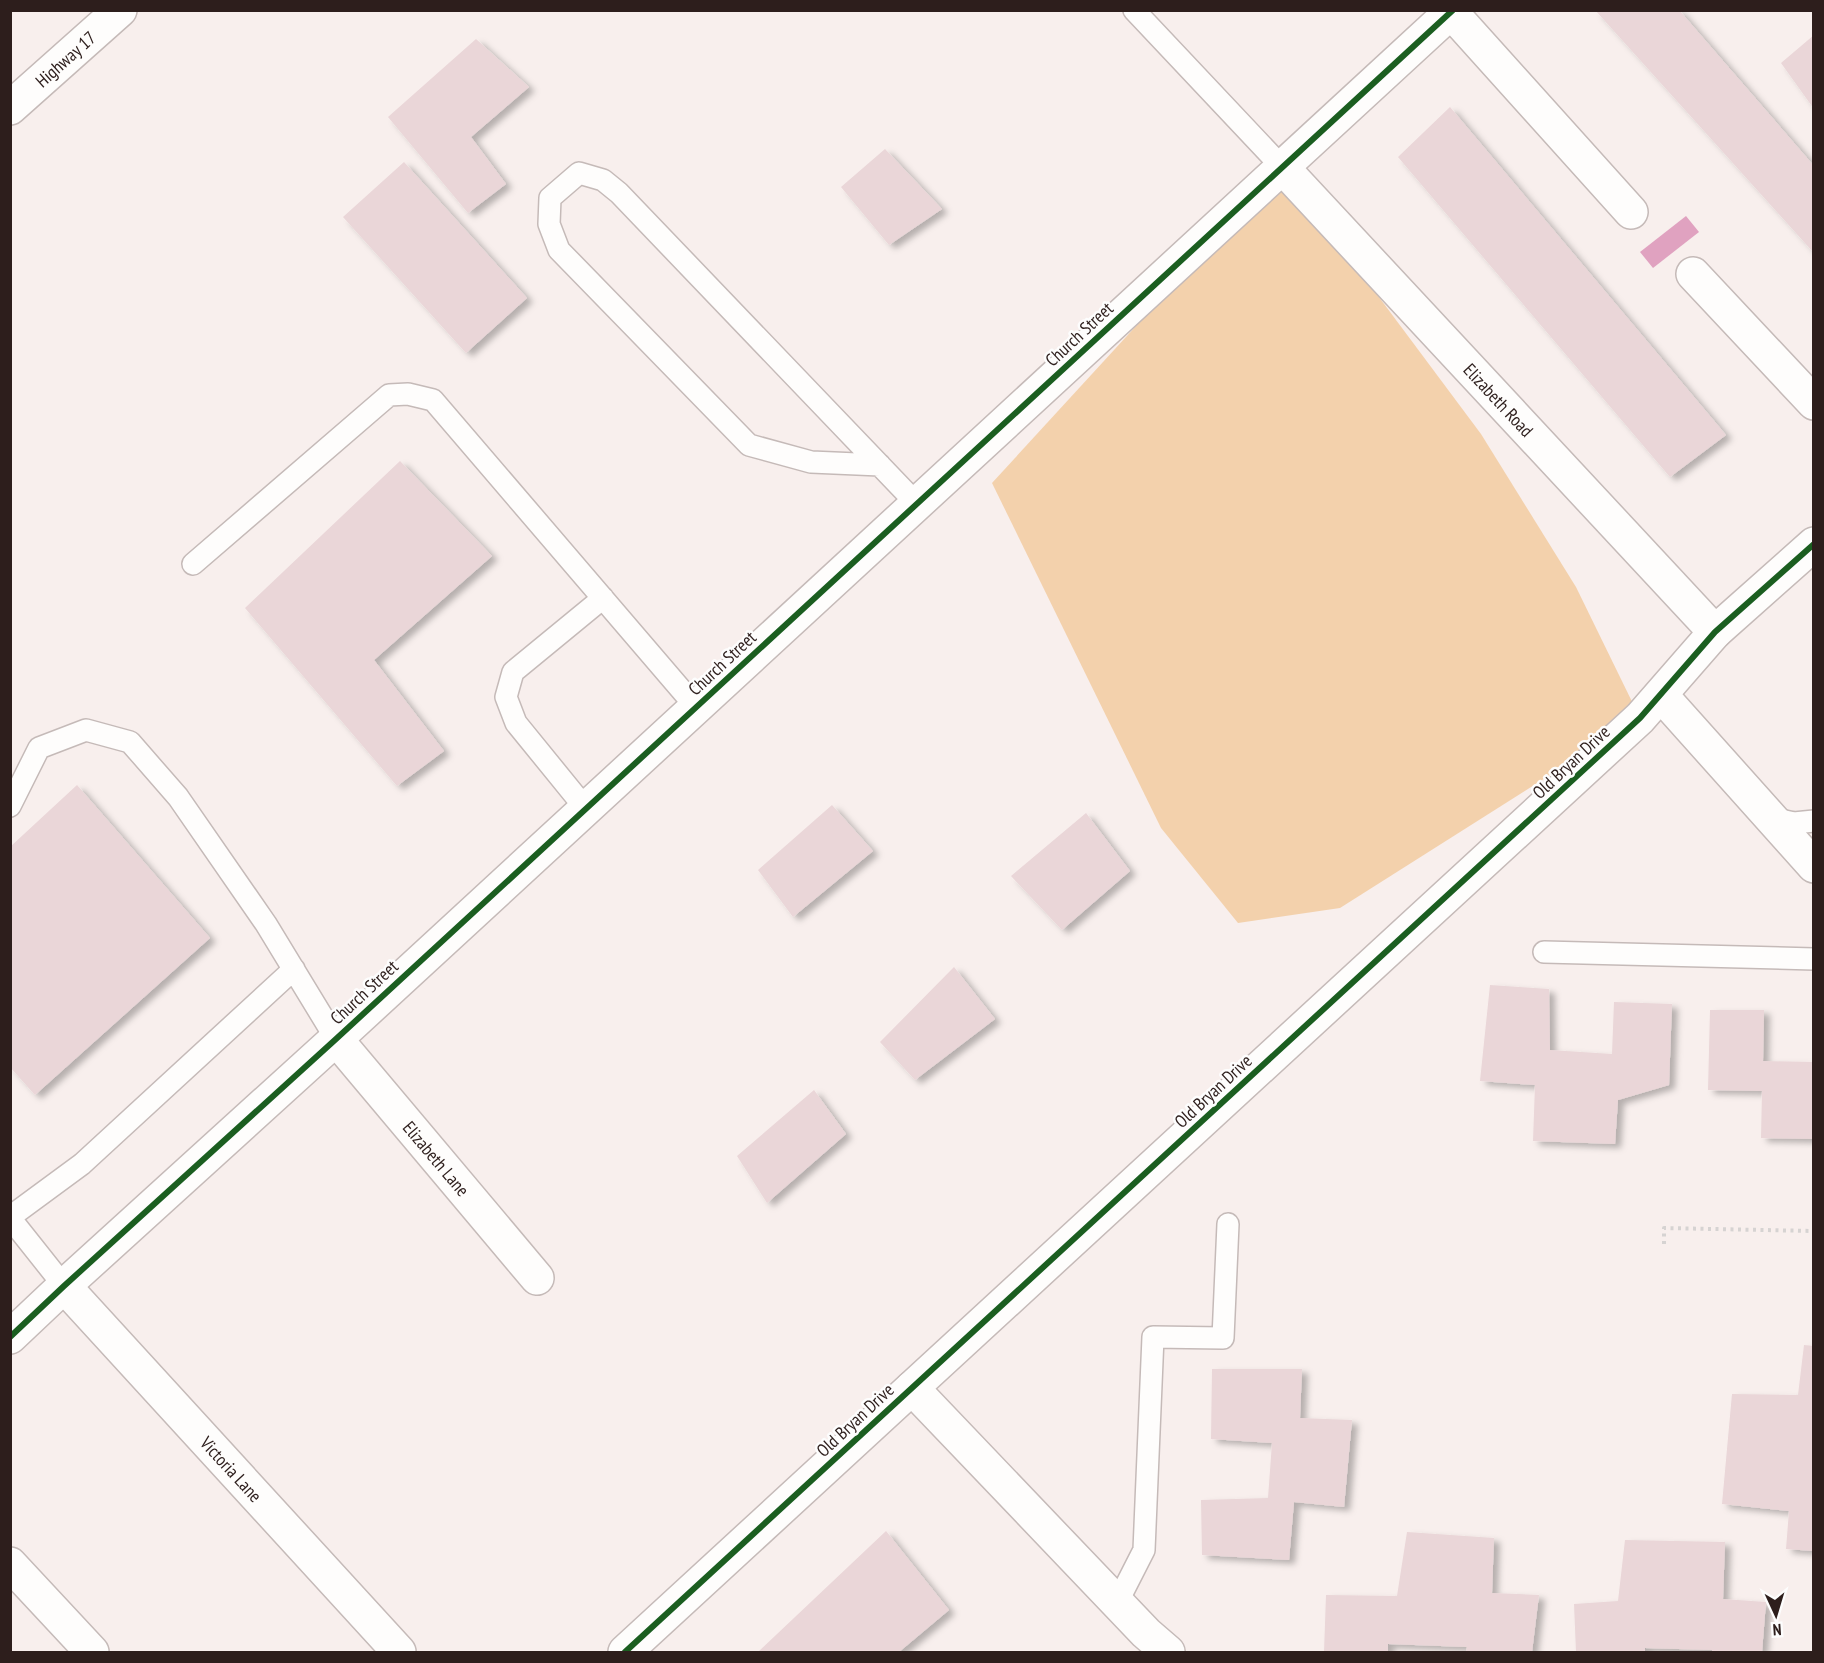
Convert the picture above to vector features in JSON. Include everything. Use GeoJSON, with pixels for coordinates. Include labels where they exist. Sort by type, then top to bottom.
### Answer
{"type":"FeatureCollection","features":[{"type":"Feature","properties":{"kind":"main road","name":"Highway 17"},"geometry":{"type":"LineString","coordinates":[[10,108],[120,10]]}},
{"type":"Feature","properties":{"kind":"main road","name":"Church Street"},"geometry":{"type":"LineString","coordinates":[[10,1337],[1452,11]]}},
{"type":"Feature","properties":{"kind":"main road"},"geometry":{"type":"LineString","coordinates":[[1452,11],[1630,212]]}},
{"type":"Feature","properties":{"kind":"main road","name":"Elizabeth Road"},"geometry":{"type":"LineString","coordinates":[[1282,167],[1715,632]]}},
{"type":"Feature","properties":{"kind":"main road"},"geometry":{"type":"LineString","coordinates":[[1694,274],[1814,403]]}},
{"type":"Feature","properties":{"kind":"main road","name":"Old Bryan Drive"},"geometry":{"type":"LineString","coordinates":[[625,1653],[1640,718],[1715,632],[1814,544]]}},
{"type":"Feature","properties":{"kind":"main road"},"geometry":{"type":"LineString","coordinates":[[1660,695],[1814,866]]}},
{"type":"Feature","properties":{"kind":"main road","name":"Elizabeth Lane"},"geometry":{"type":"LineString","coordinates":[[336,1039],[537,1278]]}},
{"type":"Feature","properties":{"kind":"main road","name":"Victoria Lane"},"geometry":{"type":"LineString","coordinates":[[64,1286],[399,1653]]}},
{"type":"Feature","properties":{"kind":"main road"},"geometry":{"type":"LineString","coordinates":[[912,1388],[1117,1603],[1168,1653]]}},
{"type":"Feature","properties":{"kind":"main road"},"geometry":{"type":"LineString","coordinates":[[10,1564],[92,1653]]}},
{"type":"Feature","properties":{"kind":"lane"},"geometry":{"type":"LineString","coordinates":[[1134,10],[1282,167]]}},
{"type":"Feature","properties":{"kind":"lane"},"geometry":{"type":"LineString","coordinates":[[880,465],[811,462],[749,445],[559,249],[549,224],[550,198],[579,173],[603,180],[619,193],[880,465],[917,504]]}},
{"type":"Feature","properties":{"kind":"lane"},"geometry":{"type":"LineString","coordinates":[[193,564],[389,395],[408,394],[433,400],[696,707]]}},
{"type":"Feature","properties":{"kind":"lane"},"geometry":{"type":"LineString","coordinates":[[586,809],[516,723],[506,697],[513,672],[603,598]]}},
{"type":"Feature","properties":{"kind":"lane"},"geometry":{"type":"LineString","coordinates":[[10,806],[39,748],[86,730],[130,742],[178,797],[266,924],[336,1039]]}},
{"type":"Feature","properties":{"kind":"lane"},"geometry":{"type":"LineString","coordinates":[[1771,818],[1794,823],[1814,820]]}},
{"type":"Feature","properties":{"kind":"lane"},"geometry":{"type":"LineString","coordinates":[[1544,952],[1814,959]]}},
{"type":"Feature","properties":{"kind":"lane"},"geometry":{"type":"LineString","coordinates":[[64,1286],[10,1217],[82,1164],[294,969]]}},
{"type":"Feature","properties":{"kind":"lane"},"geometry":{"type":"LineString","coordinates":[[1117,1603],[1144,1550],[1153,1337],[1223,1338],[1228,1224]]}},
{"type":"Feature","properties":{"kind":"path"},"geometry":{"type":"LineString","coordinates":[[1664,1244],[1664,1228],[1814,1231]]}},
{"type":"Feature","properties":{"kind":"shaded area"},"geometry":{"type":"Polygon","coordinates":[[[1282,167],[1481,434],[1576,587],[1640,718],[1340,908],[1238,923],[1161,828],[992,483],[1282,167]]]}},
{"type":"Feature","properties":{"kind":"shaded area"},"geometry":{"type":"Polygon","coordinates":[[[1686,216],[1699,232],[1653,268],[1640,252],[1686,216]]]}},
{"type":"Feature","properties":{"kind":"building"},"geometry":{"type":"Polygon","coordinates":[[[1595,10],[1679,10],[1814,166],[1814,253],[1595,10]]]}},
{"type":"Feature","properties":{"kind":"building"},"geometry":{"type":"Polygon","coordinates":[[[1814,35],[1814,109],[1781,63],[1814,35]]]}},
{"type":"Feature","properties":{"kind":"building"},"geometry":{"type":"Polygon","coordinates":[[[476,39],[529,87],[471,137],[506,184],[468,213],[388,117],[476,39]]]}},
{"type":"Feature","properties":{"kind":"building"},"geometry":{"type":"Polygon","coordinates":[[[1450,107],[1726,435],[1670,477],[1398,157],[1450,107]]]}},
{"type":"Feature","properties":{"kind":"building"},"geometry":{"type":"Polygon","coordinates":[[[885,149],[942,209],[889,245],[841,187],[885,149]]]}},
{"type":"Feature","properties":{"kind":"building"},"geometry":{"type":"Polygon","coordinates":[[[404,162],[527,298],[466,353],[343,217],[404,162]]]}},
{"type":"Feature","properties":{"kind":"building"},"geometry":{"type":"Polygon","coordinates":[[[400,461],[492,556],[374,660],[444,751],[397,786],[245,608],[400,461]]]}},
{"type":"Feature","properties":{"kind":"building"},"geometry":{"type":"Polygon","coordinates":[[[77,785],[210,938],[35,1095],[10,1067],[10,847],[77,785]]]}},
{"type":"Feature","properties":{"kind":"building"},"geometry":{"type":"Polygon","coordinates":[[[832,805],[873,851],[793,917],[758,870],[832,805]]]}},
{"type":"Feature","properties":{"kind":"building"},"geometry":{"type":"Polygon","coordinates":[[[1086,813],[1130,871],[1062,930],[1011,876],[1086,813]]]}},
{"type":"Feature","properties":{"kind":"building"},"geometry":{"type":"Polygon","coordinates":[[[954,967],[995,1019],[915,1080],[880,1042],[954,967]]]}},
{"type":"Feature","properties":{"kind":"building"},"geometry":{"type":"Polygon","coordinates":[[[1490,985],[1549,989],[1550,1050],[1612,1054],[1614,1002],[1672,1004],[1669,1085],[1618,1100],[1615,1144],[1533,1141],[1535,1085],[1480,1081],[1490,985]]]}},
{"type":"Feature","properties":{"kind":"building"},"geometry":{"type":"Polygon","coordinates":[[[1710,1010],[1764,1010],[1763,1061],[1814,1062],[1814,1139],[1761,1138],[1762,1091],[1708,1090],[1710,1010]]]}},
{"type":"Feature","properties":{"kind":"building"},"geometry":{"type":"Polygon","coordinates":[[[814,1090],[846,1134],[767,1203],[737,1156],[814,1090]]]}},
{"type":"Feature","properties":{"kind":"building"},"geometry":{"type":"Polygon","coordinates":[[[1804,1345],[1814,1346],[1814,1551],[1786,1549],[1789,1511],[1722,1504],[1732,1394],[1798,1395],[1804,1345]]]}},
{"type":"Feature","properties":{"kind":"building"},"geometry":{"type":"Polygon","coordinates":[[[1212,1369],[1302,1369],[1300,1418],[1352,1420],[1344,1507],[1294,1502],[1289,1560],[1202,1555],[1201,1500],[1268,1498],[1272,1443],[1211,1439],[1212,1369]]]}},
{"type":"Feature","properties":{"kind":"building"},"geometry":{"type":"Polygon","coordinates":[[[886,1531],[949,1610],[899,1652],[758,1652],[886,1531]]]}},
{"type":"Feature","properties":{"kind":"building"},"geometry":{"type":"Polygon","coordinates":[[[1407,1532],[1494,1538],[1492,1593],[1539,1595],[1532,1652],[1466,1652],[1467,1647],[1388,1644],[1388,1652],[1324,1652],[1326,1595],[1397,1596],[1407,1532]]]}},
{"type":"Feature","properties":{"kind":"building"},"geometry":{"type":"Polygon","coordinates":[[[1625,1540],[1725,1542],[1723,1599],[1766,1602],[1762,1652],[1645,1648],[1645,1652],[1576,1652],[1574,1604],[1618,1601],[1625,1540]]]}},
{"type":"Feature","properties":{"kind":"cycle path"},"geometry":{"type":"LineString","coordinates":[[10,1337],[1453,10]]}},
{"type":"Feature","properties":{"kind":"cycle path"},"geometry":{"type":"LineString","coordinates":[[625,1652],[1640,718],[1715,632],[1814,544]]}}]}
